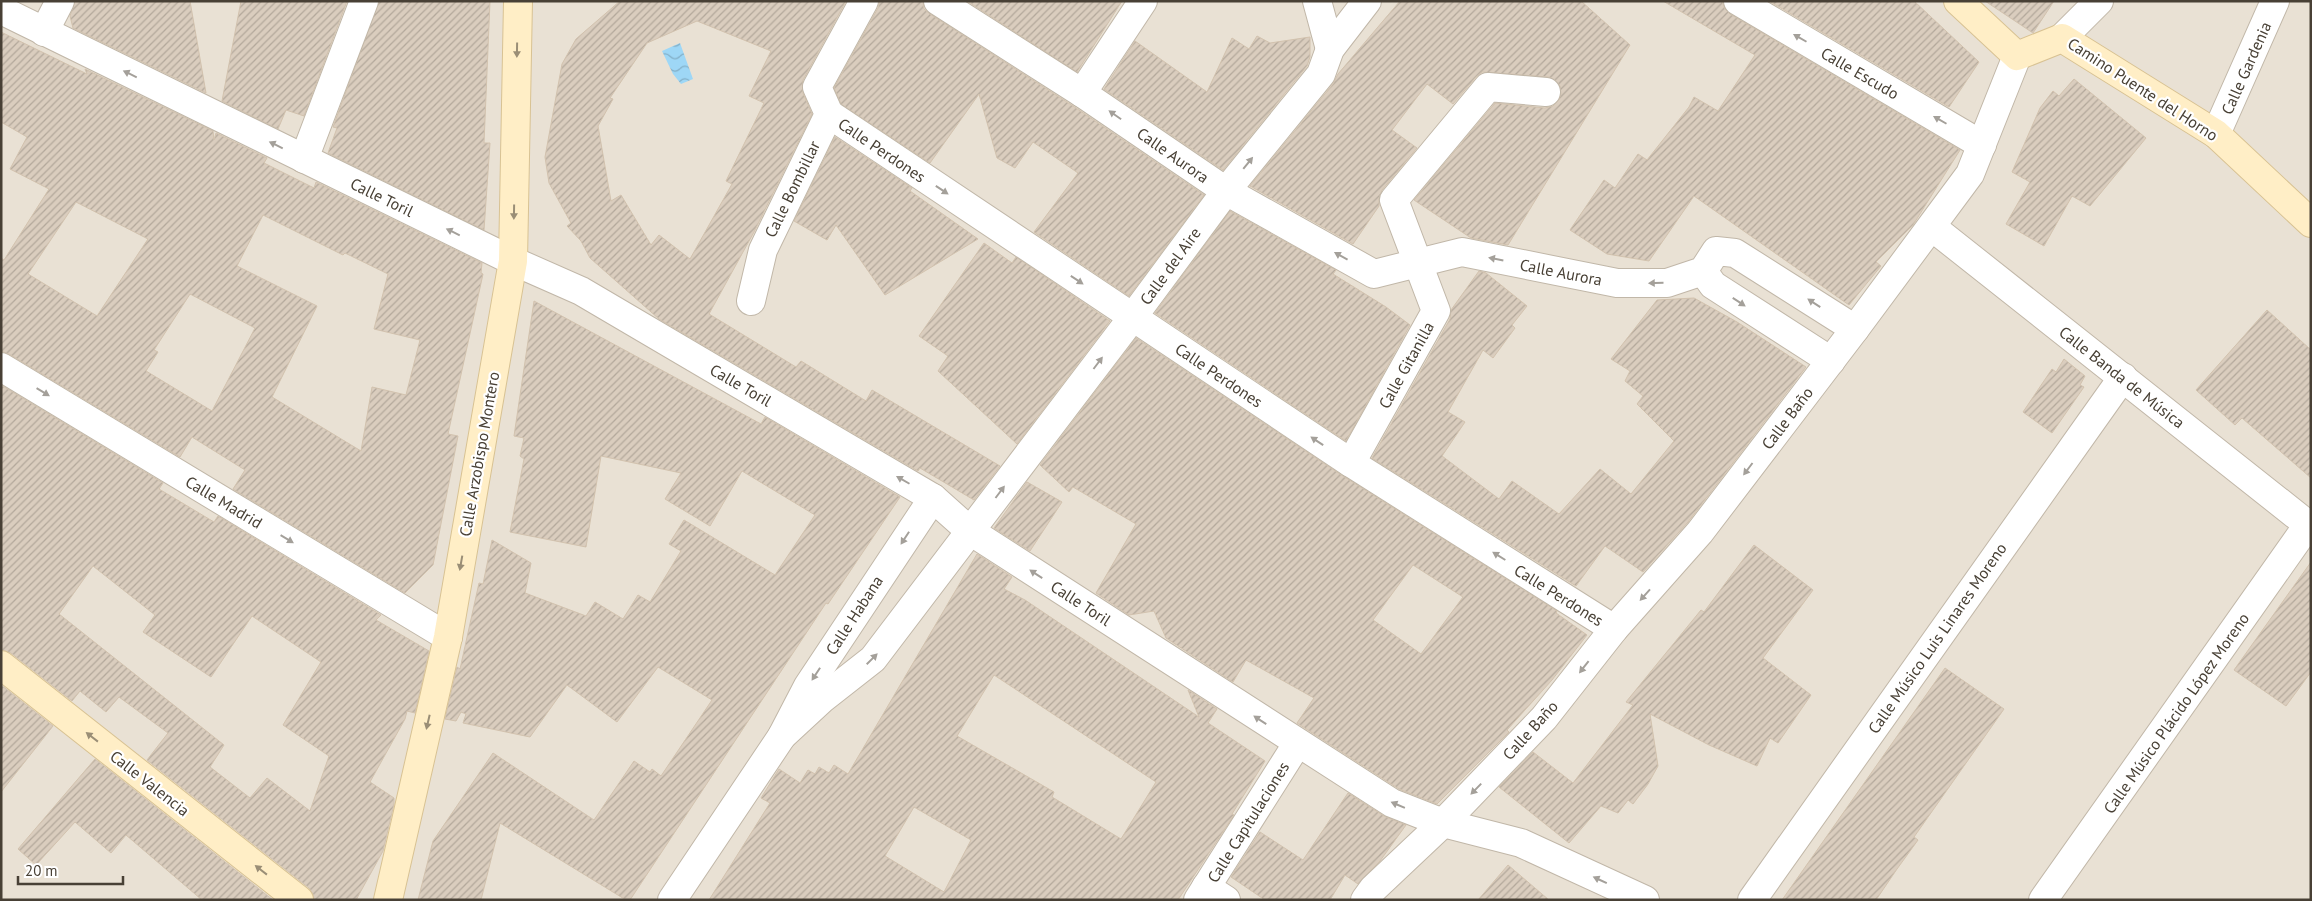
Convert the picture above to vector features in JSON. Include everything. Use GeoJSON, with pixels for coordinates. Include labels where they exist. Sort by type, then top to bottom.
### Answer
{"type":"FeatureCollection","features":[{"type":"Feature","properties":{"kind":"street"},"geometry":{"type":"LineString","coordinates":[[44,32],[60,1]]}},
{"type":"Feature","properties":{"kind":"street"},"geometry":{"type":"LineString","coordinates":[[304,159],[364,1]]}},
{"type":"Feature","properties":{"kind":"street","name":"Calle Arzobispo Montero"},"geometry":{"type":"LineString","coordinates":[[388,900],[448,637],[513,261],[518,1]]}},
{"type":"Feature","properties":{"kind":"street"},"geometry":{"type":"LineString","coordinates":[[829,114],[817,86],[864,1]]}},
{"type":"Feature","properties":{"kind":"street","name":"Calle Aurora"},"geometry":{"type":"LineString","coordinates":[[938,1],[1082,93],[1226,191],[1374,274],[1462,252],[1617,284],[1667,283],[1703,271]]}},
{"type":"Feature","properties":{"kind":"street"},"geometry":{"type":"LineString","coordinates":[[1082,93],[1143,1]]}},
{"type":"Feature","properties":{"kind":"street"},"geometry":{"type":"LineString","coordinates":[[1318,1],[1330,49]]}},
{"type":"Feature","properties":{"kind":"street","name":"Calle del Aire"},"geometry":{"type":"LineString","coordinates":[[970,531],[1226,191],[1320,74],[1330,49],[1367,1]]}},
{"type":"Feature","properties":{"kind":"street","name":"Calle Escudo"},"geometry":{"type":"LineString","coordinates":[[1738,1],[1982,145]]}},
{"type":"Feature","properties":{"kind":"street"},"geometry":{"type":"LineString","coordinates":[[1958,1],[2017,56],[2062,38],[2099,1]]}},
{"type":"Feature","properties":{"kind":"street","name":"Calle Gardenia"},"geometry":{"type":"LineString","coordinates":[[2216,134],[2275,1]]}},
{"type":"Feature","properties":{"kind":"street","name":"Calle Toril"},"geometry":{"type":"LineString","coordinates":[[1,10],[513,261],[581,291],[933,498],[970,531],[1392,804],[1443,823],[1521,843],[1644,900]]}},
{"type":"Feature","properties":{"kind":"street","name":"Camino Puente del Horno"},"geometry":{"type":"LineString","coordinates":[[2062,38],[2216,134],[2311,223]]}},
{"type":"Feature","properties":{"kind":"street","name":"Calle Baño"},"geometry":{"type":"LineString","coordinates":[[1365,900],[1373,888],[1443,823],[1544,718],[1614,629],[1700,532],[1831,361],[1970,174],[2017,56]]}},
{"type":"Feature","properties":{"kind":"street"},"geometry":{"type":"LineString","coordinates":[[1419,263],[1394,200],[1488,87],[1546,92]]}},
{"type":"Feature","properties":{"kind":"street","name":"Calle Bombillar"},"geometry":{"type":"LineString","coordinates":[[750,300],[763,250],[829,114]]}},
{"type":"Feature","properties":{"kind":"street","name":"Calle Perdones"},"geometry":{"type":"LineString","coordinates":[[829,114],[1351,463],[1614,629]]}},
{"type":"Feature","properties":{"kind":"street","name":"Calle Banda de Música"},"geometry":{"type":"LineString","coordinates":[[1932,227],[2310,526]]}},
{"type":"Feature","properties":{"kind":"street"},"geometry":{"type":"LineString","coordinates":[[1831,361],[1713,285],[1703,271],[1716,251],[1735,253],[1855,329]]}},
{"type":"Feature","properties":{"kind":"street","name":"Calle Gitanilla"},"geometry":{"type":"LineString","coordinates":[[1351,463],[1436,311],[1419,263]]}},
{"type":"Feature","properties":{"kind":"street","name":"Calle Madrid"},"geometry":{"type":"LineString","coordinates":[[1,367],[448,637]]}},
{"type":"Feature","properties":{"kind":"street","name":"Calle Músico Luis Linares Moreno"},"geometry":{"type":"LineString","coordinates":[[1752,900],[2123,377]]}},
{"type":"Feature","properties":{"kind":"street","name":"Calle Habana"},"geometry":{"type":"LineString","coordinates":[[672,900],[782,736],[808,686],[933,498]]}},
{"type":"Feature","properties":{"kind":"street","name":"Calle Músico Plácido López Moreno"},"geometry":{"type":"LineString","coordinates":[[2044,900],[2310,526]]}},
{"type":"Feature","properties":{"kind":"street","name":"Calle Habana"},"geometry":{"type":"LineString","coordinates":[[782,736],[822,699],[873,659],[970,531]]}},
{"type":"Feature","properties":{"kind":"street","name":"Calle Valencia"},"geometry":{"type":"LineString","coordinates":[[1,665],[299,900]]}},
{"type":"Feature","properties":{"kind":"street","name":"Calle Capitulaciones"},"geometry":{"type":"LineString","coordinates":[[1210,896],[1297,744]]}},
{"type":"Feature","properties":{"kind":"shaded area"},"geometry":{"type":"Polygon","coordinates":[[[1,1],[2311,1],[2311,900],[1,900],[1,1]]]}},
{"type":"Feature","properties":{"kind":"water"},"geometry":{"type":"Polygon","coordinates":[[[680,43],[693,79],[681,84],[673,74],[662,51],[680,43]]]}},
{"type":"Feature","properties":{"kind":"building"},"geometry":{"type":"Polygon","coordinates":[[[75,1],[190,1],[206,93],[73,28],[70,16],[75,1]]]}},
{"type":"Feature","properties":{"kind":"building"},"geometry":{"type":"Polygon","coordinates":[[[241,1],[347,1],[304,116],[286,110],[278,129],[222,101],[241,1]]]}},
{"type":"Feature","properties":{"kind":"building"},"geometry":{"type":"Polygon","coordinates":[[[379,1],[490,1],[484,143],[490,143],[484,230],[328,153],[337,128],[333,127],[379,1]]]}},
{"type":"Feature","properties":{"kind":"building"},"geometry":{"type":"Polygon","coordinates":[[[620,1],[846,1],[803,80],[803,93],[812,114],[754,232],[709,314],[796,367],[801,361],[866,401],[872,390],[1000,466],[974,500],[920,468],[918,471],[659,319],[590,258],[581,241],[567,226],[571,223],[549,183],[545,157],[562,64],[576,39],[620,1]],[[697,21],[647,43],[610,98],[613,99],[598,126],[611,201],[621,195],[651,245],[659,235],[690,259],[732,184],[726,181],[764,103],[749,96],[771,51],[697,21]]]}},
{"type":"Feature","properties":{"kind":"building"},"geometry":{"type":"Polygon","coordinates":[[[880,1],[923,1],[924,9],[930,14],[1073,106],[1204,195],[1129,296],[1034,232],[1078,173],[1033,142],[1015,168],[997,158],[979,94],[930,163],[841,104],[834,88],[878,8],[880,1]]]}},
{"type":"Feature","properties":{"kind":"building"},"geometry":{"type":"Polygon","coordinates":[[[967,1],[1122,1],[1077,72],[967,1]]]}},
{"type":"Feature","properties":{"kind":"building"},"geometry":{"type":"Polygon","coordinates":[[[1400,1],[1581,1],[1630,45],[1508,245],[1471,238],[1414,200],[1495,103],[1545,108],[1553,106],[1561,94],[1560,86],[1555,80],[1548,77],[1482,72],[1453,104],[1427,84],[1392,130],[1417,148],[1382,190],[1379,206],[1353,244],[1250,186],[1333,84],[1338,74],[1400,1]]]}},
{"type":"Feature","properties":{"kind":"building"},"geometry":{"type":"Polygon","coordinates":[[[1663,1],[1722,1],[1725,9],[1730,14],[1960,150],[1913,225],[1876,262],[1881,266],[1849,305],[1694,196],[1649,261],[1607,254],[1570,230],[1604,180],[1615,188],[1638,154],[1647,160],[1689,107],[1694,97],[1718,111],[1755,55],[1663,1]]]}},
{"type":"Feature","properties":{"kind":"building"},"geometry":{"type":"Polygon","coordinates":[[[1769,1],[1914,1],[1979,62],[1949,107],[1769,1]]]}},
{"type":"Feature","properties":{"kind":"building"},"geometry":{"type":"Polygon","coordinates":[[[1985,1],[2054,1],[2033,33],[1985,1]]]}},
{"type":"Feature","properties":{"kind":"building"},"geometry":{"type":"Polygon","coordinates":[[[1,32],[87,74],[85,69],[213,131],[214,140],[216,133],[267,158],[264,163],[314,188],[316,182],[482,263],[481,273],[483,274],[448,434],[458,436],[433,565],[405,593],[233,489],[245,470],[192,437],[180,457],[1,351],[1,258],[4,260],[49,189],[10,169],[27,137],[1,122],[1,32]],[[76,202],[28,274],[97,316],[148,239],[76,202]],[[263,215],[237,266],[317,306],[272,397],[361,451],[372,387],[406,395],[420,340],[374,329],[388,274],[345,253],[343,255],[263,215]],[[190,294],[154,350],[158,352],[146,371],[212,411],[255,328],[190,294]]]}},
{"type":"Feature","properties":{"kind":"building"},"geometry":{"type":"Polygon","coordinates":[[[1257,36],[1270,43],[1310,37],[1310,57],[1307,66],[1223,170],[1104,89],[1135,41],[1207,92],[1232,38],[1249,49],[1257,36]]]}},
{"type":"Feature","properties":{"kind":"building"},"geometry":{"type":"Polygon","coordinates":[[[2074,79],[2146,138],[2090,206],[2072,196],[2044,246],[2006,224],[2030,182],[2012,172],[2040,108],[2053,91],[2059,96],[2074,79]]]}},
{"type":"Feature","properties":{"kind":"building"},"geometry":{"type":"Polygon","coordinates":[[[835,137],[912,188],[910,191],[978,239],[885,295],[836,225],[827,240],[794,221],[835,137]]]}},
{"type":"Feature","properties":{"kind":"building"},"geometry":{"type":"Polygon","coordinates":[[[1230,211],[1336,270],[1333,274],[1386,307],[1410,325],[1346,441],[1155,313],[1230,211]]]}},
{"type":"Feature","properties":{"kind":"building"},"geometry":{"type":"Polygon","coordinates":[[[984,243],[1012,263],[1016,257],[1110,321],[1017,444],[938,371],[948,356],[919,336],[984,243]]]}},
{"type":"Feature","properties":{"kind":"building"},"geometry":{"type":"Polygon","coordinates":[[[1479,271],[1486,273],[1527,306],[1512,325],[1515,328],[1493,358],[1483,350],[1448,412],[1465,422],[1442,456],[1499,499],[1512,481],[1559,514],[1600,469],[1631,494],[1674,441],[1637,404],[1643,396],[1625,381],[1630,371],[1611,359],[1657,300],[1694,298],[1737,322],[1806,367],[1688,522],[1643,572],[1605,546],[1576,586],[1372,458],[1450,319],[1451,310],[1479,271]]]}},
{"type":"Feature","properties":{"kind":"building"},"geometry":{"type":"Polygon","coordinates":[[[534,301],[761,424],[765,417],[900,497],[828,604],[826,603],[630,900],[626,900],[500,823],[481,900],[418,900],[433,841],[493,753],[594,820],[634,761],[650,772],[652,769],[661,776],[712,700],[658,667],[617,722],[567,685],[530,737],[463,723],[466,714],[461,712],[456,721],[445,719],[457,667],[460,669],[479,583],[483,584],[492,540],[531,563],[525,593],[586,616],[595,602],[623,619],[638,595],[650,602],[681,551],[669,544],[684,520],[775,575],[815,515],[742,471],[710,526],[665,499],[681,473],[601,456],[586,547],[510,532],[524,459],[520,456],[524,438],[514,436],[534,301]]]}},
{"type":"Feature","properties":{"kind":"building"},"geometry":{"type":"Polygon","coordinates":[[[2267,310],[2311,350],[2311,478],[2242,418],[2235,425],[2196,390],[2267,310]]]}},
{"type":"Feature","properties":{"kind":"building"},"geometry":{"type":"Polygon","coordinates":[[[1136,338],[1343,476],[1557,611],[1556,613],[1587,635],[1552,680],[1507,730],[1509,732],[1437,804],[1399,789],[1297,723],[1314,698],[1246,660],[1233,682],[1166,638],[1154,611],[1129,615],[1096,593],[1136,524],[1073,487],[1069,492],[1040,465],[1136,338]],[[1413,565],[1373,620],[1421,654],[1463,597],[1413,565]]]}},
{"type":"Feature","properties":{"kind":"building"},"geometry":{"type":"Polygon","coordinates":[[[2064,359],[2085,376],[2080,385],[2084,387],[2052,433],[2023,412],[2052,369],[2056,372],[2064,359]]]}},
{"type":"Feature","properties":{"kind":"building"},"geometry":{"type":"Polygon","coordinates":[[[1,385],[163,483],[159,489],[214,522],[218,516],[381,615],[376,620],[429,651],[415,713],[407,711],[405,719],[370,782],[394,798],[394,804],[383,851],[356,900],[314,900],[309,888],[147,760],[168,733],[119,697],[106,712],[80,691],[72,701],[11,653],[1,650],[1,385]],[[93,566],[59,614],[224,745],[210,767],[250,798],[267,778],[310,811],[329,756],[283,725],[321,662],[252,616],[211,677],[143,632],[155,615],[93,566]]]}},
{"type":"Feature","properties":{"kind":"building"},"geometry":{"type":"Polygon","coordinates":[[[1027,482],[1062,502],[1030,551],[994,528],[1027,482]]]}},
{"type":"Feature","properties":{"kind":"building"},"geometry":{"type":"Polygon","coordinates":[[[1754,545],[1813,590],[1763,658],[1811,695],[1778,743],[1770,738],[1757,766],[1709,745],[1650,714],[1658,766],[1648,784],[1633,804],[1628,800],[1618,813],[1601,806],[1569,843],[1499,787],[1533,752],[1573,783],[1633,705],[1626,702],[1701,610],[1704,612],[1754,545]]]}},
{"type":"Feature","properties":{"kind":"building"},"geometry":{"type":"Polygon","coordinates":[[[977,554],[1012,577],[1004,589],[1025,600],[1199,717],[1188,690],[1217,709],[1208,723],[1265,761],[1232,814],[1234,815],[1178,900],[709,900],[770,803],[761,798],[779,769],[800,783],[808,770],[815,774],[819,767],[829,773],[834,765],[848,774],[977,554]],[[994,675],[957,736],[1054,792],[1052,797],[1121,839],[1156,782],[994,675]],[[914,807],[885,856],[944,892],[971,840],[914,807]]]}},
{"type":"Feature","properties":{"kind":"building"},"geometry":{"type":"Polygon","coordinates":[[[2311,562],[2311,672],[2286,706],[2234,670],[2311,562]]]}},
{"type":"Feature","properties":{"kind":"building"},"geometry":{"type":"Polygon","coordinates":[[[1945,668],[2004,709],[1914,837],[1918,840],[1876,900],[1782,900],[1945,668]]]}},
{"type":"Feature","properties":{"kind":"building"},"geometry":{"type":"Polygon","coordinates":[[[1,685],[53,726],[1,792],[1,685]]]}},
{"type":"Feature","properties":{"kind":"building"},"geometry":{"type":"Polygon","coordinates":[[[95,759],[273,900],[202,900],[126,835],[111,853],[75,822],[36,865],[18,849],[95,759]]]}},
{"type":"Feature","properties":{"kind":"building"},"geometry":{"type":"Polygon","coordinates":[[[1348,793],[1384,816],[1406,825],[1380,861],[1358,884],[1345,875],[1330,900],[1265,900],[1231,877],[1260,832],[1303,860],[1348,793]]]}},
{"type":"Feature","properties":{"kind":"building"},"geometry":{"type":"Polygon","coordinates":[[[1508,865],[1549,900],[1478,900],[1508,865]]]}}]}
